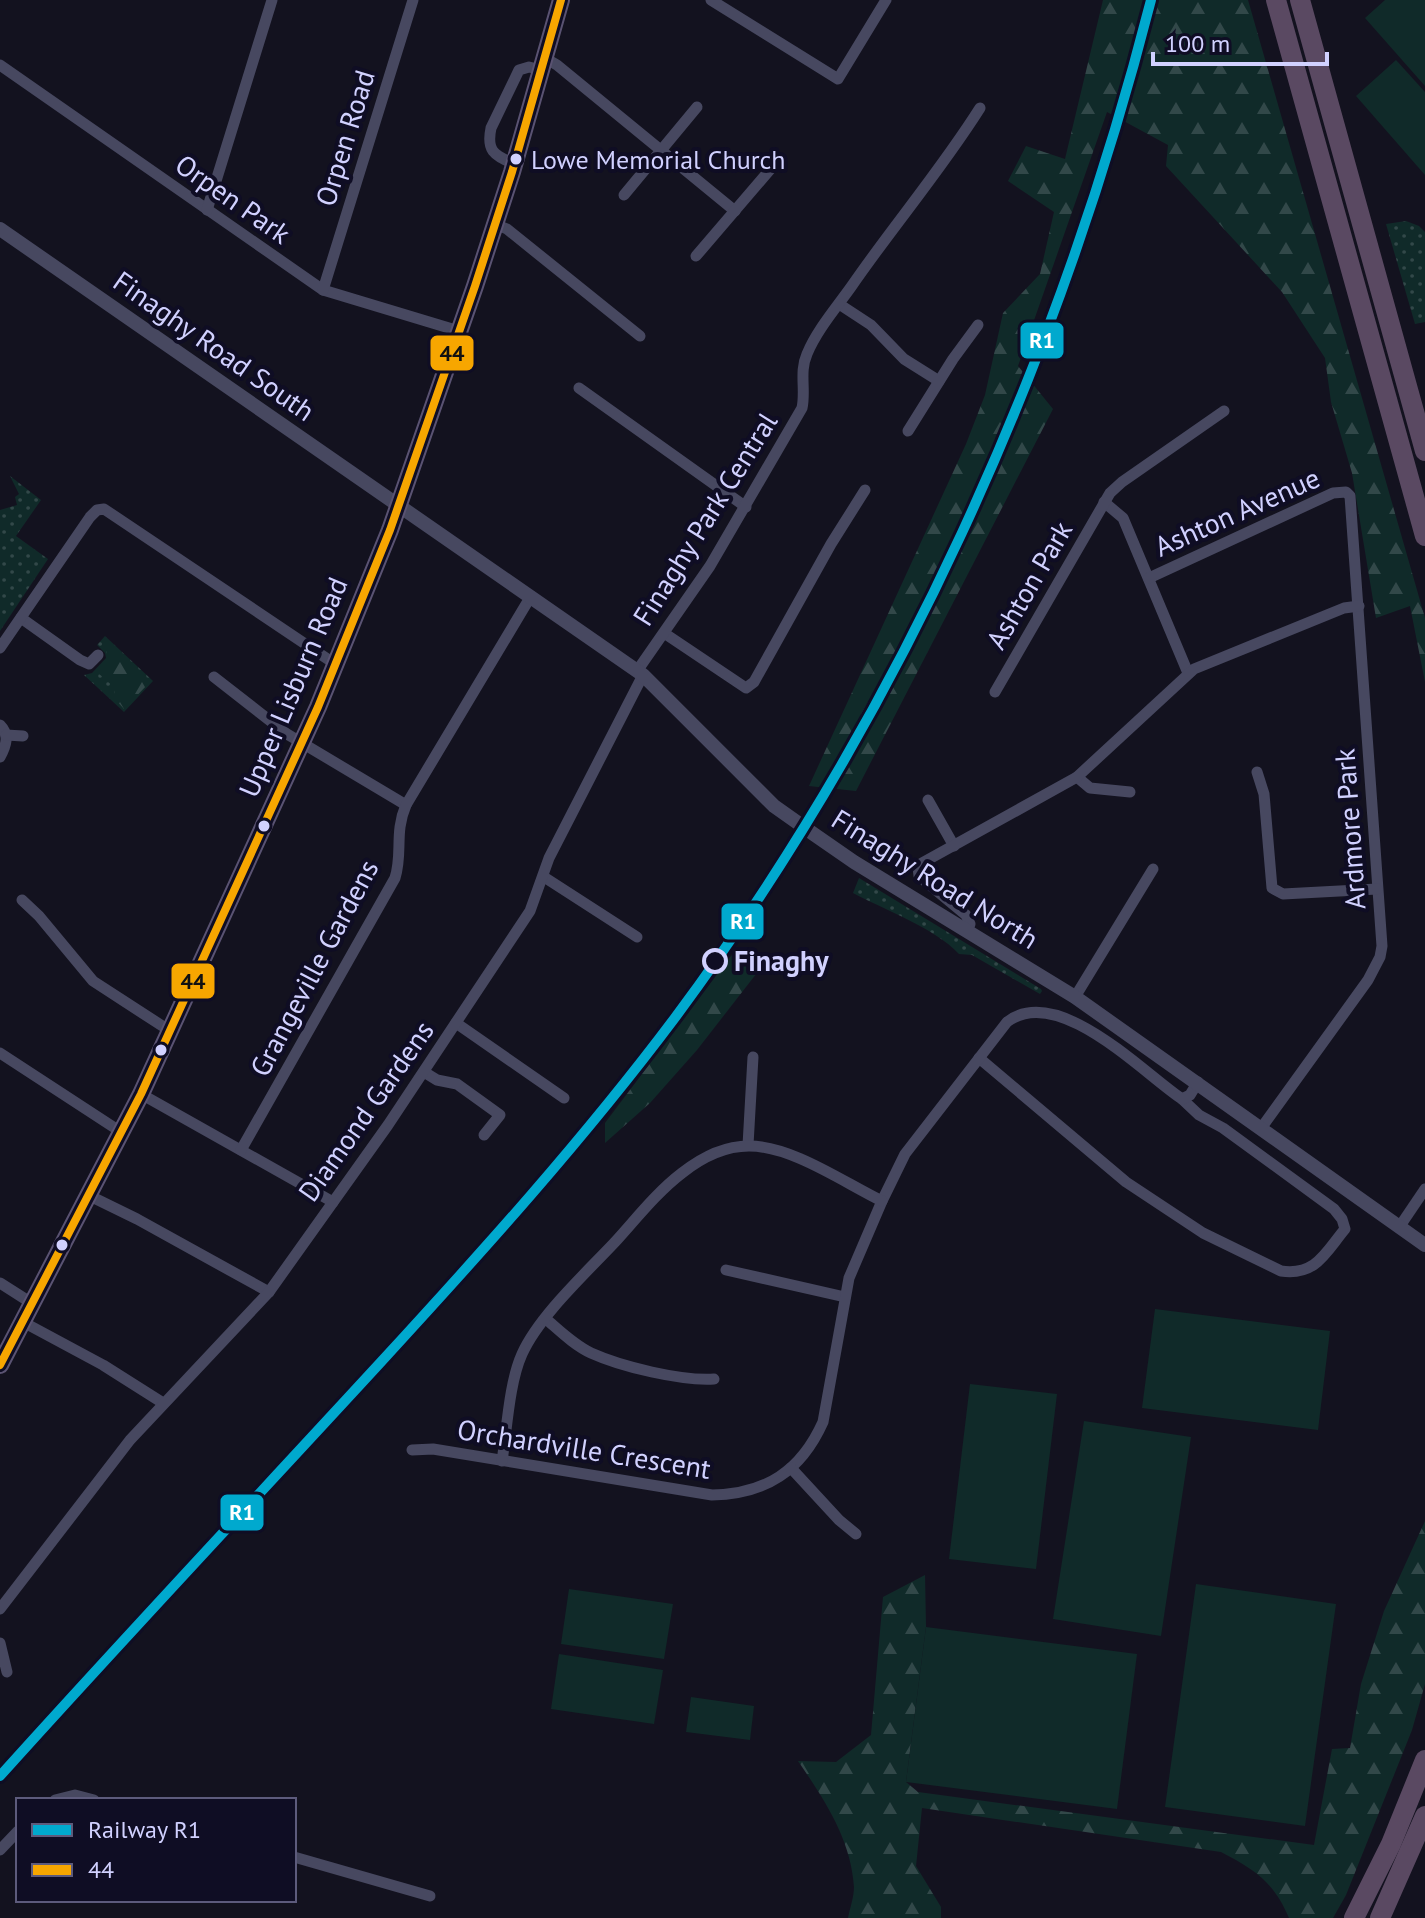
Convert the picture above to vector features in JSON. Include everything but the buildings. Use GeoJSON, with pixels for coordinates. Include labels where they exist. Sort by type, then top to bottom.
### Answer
{"type":"FeatureCollection","features":[{"type":"Feature","properties":{"kind":"highway"},"geometry":{"type":"LineString","coordinates":[[1263,0],[1318,182],[1356,281]]}},
{"type":"Feature","properties":{"kind":"highway"},"geometry":{"type":"LineString","coordinates":[[1276,0],[1425,536]]}},
{"type":"Feature","properties":{"kind":"highway"},"geometry":{"type":"LineString","coordinates":[[1300,0],[1425,451]]}},
{"type":"Feature","properties":{"kind":"highway"},"geometry":{"type":"LineString","coordinates":[[1354,1918],[1391,1844],[1425,1760]]}},
{"type":"Feature","properties":{"kind":"highway"},"geometry":{"type":"LineString","coordinates":[[1380,1918],[1425,1816]]}},
{"type":"Feature","properties":{"kind":"main road","name":"Upper Lisburn Road"},"geometry":{"type":"LineString","coordinates":[[0,1365],[141,1094],[303,742],[399,505],[495,224],[561,0]]}},
{"type":"Feature","properties":{"kind":"street"},"geometry":{"type":"LineString","coordinates":[[207,210],[272,0]]}},
{"type":"Feature","properties":{"kind":"street","name":"Orpen Road"},"geometry":{"type":"LineString","coordinates":[[323,290],[413,0]]}},
{"type":"Feature","properties":{"kind":"street"},"geometry":{"type":"LineString","coordinates":[[711,0],[838,79],[886,0]]}},
{"type":"Feature","properties":{"kind":"street"},"geometry":{"type":"LineString","coordinates":[[514,164],[492,151],[491,128],[519,70],[543,64],[557,65],[735,211]]}},
{"type":"Feature","properties":{"kind":"street","name":"Orpen Park"},"geometry":{"type":"LineString","coordinates":[[0,65],[323,290],[459,331]]}},
{"type":"Feature","properties":{"kind":"street"},"geometry":{"type":"LineString","coordinates":[[624,195],[697,107]]}},
{"type":"Feature","properties":{"kind":"street","name":"Finaghy Park Central"},"geometry":{"type":"LineString","coordinates":[[640,673],[710,566],[802,408],[802,370],[807,353],[839,304],[953,151],[980,108]]}},
{"type":"Feature","properties":{"kind":"street"},"geometry":{"type":"LineString","coordinates":[[696,256],[774,165]]}},
{"type":"Feature","properties":{"kind":"street"},"geometry":{"type":"LineString","coordinates":[[495,224],[507,229],[640,336]]}},
{"type":"Feature","properties":{"kind":"street","name":"Finaghy Road South"},"geometry":{"type":"LineString","coordinates":[[0,229],[360,481],[399,505]]}},
{"type":"Feature","properties":{"kind":"street"},"geometry":{"type":"LineString","coordinates":[[839,304],[871,325],[904,359],[939,381]]}},
{"type":"Feature","properties":{"kind":"street"},"geometry":{"type":"LineString","coordinates":[[908,431],[978,325]]}},
{"type":"Feature","properties":{"kind":"street"},"geometry":{"type":"LineString","coordinates":[[579,388],[746,507]]}},
{"type":"Feature","properties":{"kind":"street","name":"Ashton Park"},"geometry":{"type":"LineString","coordinates":[[995,692],[1104,502],[1122,482],[1224,411]]}},
{"type":"Feature","properties":{"kind":"street"},"geometry":{"type":"LineString","coordinates":[[664,633],[746,688],[754,682],[831,544],[865,490]]}},
{"type":"Feature","properties":{"kind":"street","name":"Ashton Avenue"},"geometry":{"type":"LineString","coordinates":[[1149,578],[1333,493],[1346,492]]}},
{"type":"Feature","properties":{"kind":"street","name":"Ardmore Park"},"geometry":{"type":"LineString","coordinates":[[1262,1127],[1376,966],[1382,946],[1352,502],[1346,492]]}},
{"type":"Feature","properties":{"kind":"street","name":"Ashton Park"},"geometry":{"type":"LineString","coordinates":[[1104,502],[1123,518],[1188,673]]}},
{"type":"Feature","properties":{"kind":"street","name":"Finaghy Road North"},"geometry":{"type":"LineString","coordinates":[[399,505],[640,673],[774,806],[854,862],[1075,997],[1425,1245]]}},
{"type":"Feature","properties":{"kind":"street"},"geometry":{"type":"LineString","coordinates":[[0,648],[90,517],[97,510],[104,509],[335,664]]}},
{"type":"Feature","properties":{"kind":"street","name":"Grangeville Gardens"},"geometry":{"type":"LineString","coordinates":[[241,1150],[395,878],[399,864],[399,823],[406,805],[531,596]]}},
{"type":"Feature","properties":{"kind":"street"},"geometry":{"type":"LineString","coordinates":[[967,931],[970,924],[966,915],[917,873],[922,863],[1077,777],[1194,669],[1344,608],[1359,606]]}},
{"type":"Feature","properties":{"kind":"street"},"geometry":{"type":"LineString","coordinates":[[21,618],[80,660],[89,664],[98,655]]}},
{"type":"Feature","properties":{"kind":"street","name":"Diamond Gardens"},"geometry":{"type":"LineString","coordinates":[[0,1609],[81,1500],[163,1403],[269,1292],[424,1072],[530,911],[549,858],[640,673]]}},
{"type":"Feature","properties":{"kind":"street"},"geometry":{"type":"LineString","coordinates":[[214,677],[287,734],[406,805]]}},
{"type":"Feature","properties":{"kind":"street"},"geometry":{"type":"LineString","coordinates":[[0,757],[6,747],[3,730],[23,736]]}},
{"type":"Feature","properties":{"kind":"street"},"geometry":{"type":"LineString","coordinates":[[1257,772],[1264,794],[1272,888],[1283,894],[1377,889]]}},
{"type":"Feature","properties":{"kind":"street"},"geometry":{"type":"LineString","coordinates":[[1077,777],[1090,788],[1130,792]]}},
{"type":"Feature","properties":{"kind":"street"},"geometry":{"type":"LineString","coordinates":[[928,800],[954,846]]}},
{"type":"Feature","properties":{"kind":"street"},"geometry":{"type":"LineString","coordinates":[[1075,997],[1153,869]]}},
{"type":"Feature","properties":{"kind":"street"},"geometry":{"type":"LineString","coordinates":[[544,877],[637,937]]}},
{"type":"Feature","properties":{"kind":"street"},"geometry":{"type":"LineString","coordinates":[[22,900],[93,981],[170,1031]]}},
{"type":"Feature","properties":{"kind":"street","name":"Orchardville Crescent"},"geometry":{"type":"LineString","coordinates":[[412,1450],[433,1449],[712,1495],[750,1491],[780,1477],[814,1441],[823,1422],[849,1278],[905,1154],[999,1030],[1021,1014],[1046,1014],[1075,1023],[1102,1038],[1199,1115],[1223,1128],[1334,1209],[1345,1229],[1314,1267],[1307,1271],[1281,1271],[1203,1233],[1126,1182],[979,1058]]}},
{"type":"Feature","properties":{"kind":"street"},"geometry":{"type":"LineString","coordinates":[[456,1023],[564,1098]]}},
{"type":"Feature","properties":{"kind":"street"},"geometry":{"type":"LineString","coordinates":[[0,1053],[121,1132]]}},
{"type":"Feature","properties":{"kind":"street"},"geometry":{"type":"LineString","coordinates":[[748,1145],[753,1057]]}},
{"type":"Feature","properties":{"kind":"street"},"geometry":{"type":"LineString","coordinates":[[424,1072],[437,1080],[457,1084],[500,1115],[484,1135]]}},
{"type":"Feature","properties":{"kind":"street"},"geometry":{"type":"LineString","coordinates":[[1182,1099],[1190,1095],[1198,1082]]}},
{"type":"Feature","properties":{"kind":"street"},"geometry":{"type":"LineString","coordinates":[[141,1094],[333,1202]]}},
{"type":"Feature","properties":{"kind":"street"},"geometry":{"type":"LineString","coordinates":[[502,1461],[521,1355],[546,1319],[681,1174],[720,1151],[748,1145],[797,1157],[882,1201]]}},
{"type":"Feature","properties":{"kind":"street"},"geometry":{"type":"LineString","coordinates":[[1400,1226],[1425,1189]]}},
{"type":"Feature","properties":{"kind":"street"},"geometry":{"type":"LineString","coordinates":[[90,1196],[269,1292]]}},
{"type":"Feature","properties":{"kind":"street"},"geometry":{"type":"LineString","coordinates":[[726,1270],[845,1297]]}},
{"type":"Feature","properties":{"kind":"street"},"geometry":{"type":"LineString","coordinates":[[0,1283],[33,1304]]}},
{"type":"Feature","properties":{"kind":"street"},"geometry":{"type":"LineString","coordinates":[[546,1319],[575,1344],[592,1353],[692,1380],[714,1379]]}},
{"type":"Feature","properties":{"kind":"street"},"geometry":{"type":"LineString","coordinates":[[23,1322],[103,1365],[163,1403]]}},
{"type":"Feature","properties":{"kind":"street"},"geometry":{"type":"LineString","coordinates":[[791,1468],[856,1534]]}},
{"type":"Feature","properties":{"kind":"street"},"geometry":{"type":"LineString","coordinates":[[0,1643],[7,1672]]}},
{"type":"Feature","properties":{"kind":"street"},"geometry":{"type":"LineString","coordinates":[[63,1798],[75,1795],[86,1798]]}},
{"type":"Feature","properties":{"kind":"street"},"geometry":{"type":"LineString","coordinates":[[0,1850],[16,1833]]}},
{"type":"Feature","properties":{"kind":"street"},"geometry":{"type":"LineString","coordinates":[[296,1858],[430,1896]]}},
{"type":"Feature","properties":{"kind":"green space"},"geometry":{"type":"Polygon","coordinates":[[[1103,0],[1248,0],[1425,618],[1425,682],[1410,606],[1376,618],[1352,473],[1331,402],[1325,358],[1282,292],[1166,166],[1168,145],[1107,112],[1018,366],[1053,409],[856,791],[809,786],[966,444],[985,395],[1003,313],[1040,274],[1054,212],[1008,181],[1026,146],[1065,159],[1103,0]]]}},
{"type":"Feature","properties":{"kind":"green space"},"geometry":{"type":"Polygon","coordinates":[[[1385,0],[1425,0],[1425,86],[1365,18],[1385,0]]]}},
{"type":"Feature","properties":{"kind":"green space"},"geometry":{"type":"Polygon","coordinates":[[[1396,60],[1425,92],[1425,175],[1356,96],[1396,60]]]}},
{"type":"Feature","properties":{"kind":"green space"},"geometry":{"type":"Polygon","coordinates":[[[1406,221],[1425,232],[1425,322],[1415,324],[1386,224],[1406,221]]]}},
{"type":"Feature","properties":{"kind":"green space"},"geometry":{"type":"Polygon","coordinates":[[[10,476],[41,500],[16,536],[48,559],[0,631],[0,510],[17,505],[15,497],[19,494],[10,476]]]}},
{"type":"Feature","properties":{"kind":"green space"},"geometry":{"type":"Polygon","coordinates":[[[105,636],[153,681],[124,712],[84,675],[92,673],[106,658],[97,645],[105,636]]]}},
{"type":"Feature","properties":{"kind":"green space"},"geometry":{"type":"Polygon","coordinates":[[[107,641],[147,685],[124,709],[115,699],[114,687],[98,673],[106,659],[104,643],[107,641]]]}},
{"type":"Feature","properties":{"kind":"green space"},"geometry":{"type":"Polygon","coordinates":[[[859,878],[1042,991],[1040,994],[972,955],[959,954],[937,936],[853,893],[859,878]]]}},
{"type":"Feature","properties":{"kind":"green space"},"geometry":{"type":"Polygon","coordinates":[[[734,952],[760,969],[697,1050],[650,1103],[605,1143],[605,1123],[734,952]]]}},
{"type":"Feature","properties":{"kind":"green space"},"geometry":{"type":"Polygon","coordinates":[[[1155,1309],[1330,1331],[1318,1430],[1142,1408],[1155,1309]]]}},
{"type":"Feature","properties":{"kind":"green space"},"geometry":{"type":"Polygon","coordinates":[[[970,1384],[1057,1394],[1036,1569],[949,1559],[970,1384]]]}},
{"type":"Feature","properties":{"kind":"green space"},"geometry":{"type":"Polygon","coordinates":[[[1084,1421],[1191,1437],[1161,1636],[1053,1619],[1084,1421]]]}},
{"type":"Feature","properties":{"kind":"green space"},"geometry":{"type":"Polygon","coordinates":[[[1425,1521],[1425,1684],[1412,1730],[1346,1895],[1333,1918],[1289,1918],[1277,1895],[1262,1878],[1221,1852],[922,1808],[916,1866],[941,1907],[941,1918],[848,1918],[854,1887],[848,1852],[826,1805],[798,1761],[836,1762],[871,1735],[883,1597],[925,1575],[926,1627],[906,1782],[918,1792],[1314,1845],[1332,1749],[1350,1748],[1361,1684],[1384,1611],[1425,1521]]]}},
{"type":"Feature","properties":{"kind":"green space"},"geometry":{"type":"Polygon","coordinates":[[[1196,1584],[1336,1604],[1305,1826],[1165,1807],[1196,1584]]]}},
{"type":"Feature","properties":{"kind":"green space"},"geometry":{"type":"Polygon","coordinates":[[[569,1589],[673,1604],[664,1659],[561,1644],[569,1589]]]}},
{"type":"Feature","properties":{"kind":"green space"},"geometry":{"type":"Polygon","coordinates":[[[926,1627],[1137,1654],[1117,1809],[906,1782],[926,1627]]]}},
{"type":"Feature","properties":{"kind":"green space"},"geometry":{"type":"Polygon","coordinates":[[[559,1654],[663,1670],[654,1724],[551,1709],[559,1654]]]}},
{"type":"Feature","properties":{"kind":"green space"},"geometry":{"type":"Polygon","coordinates":[[[691,1697],[754,1706],[750,1740],[686,1732],[691,1697]]]}},
{"type":"Feature","properties":{"kind":"rail line","name":"R1"},"geometry":{"type":"LineString","coordinates":[[0,1776],[531,1195],[674,1019],[755,903],[830,784],[899,660],[962,533],[1019,403],[1069,270],[1113,136],[1151,0]]}},
{"type":"Feature","properties":{"kind":"transit line","name":"44"},"geometry":{"type":"LineString","coordinates":[[0,1365],[141,1094],[318,707],[390,530],[475,286],[512,172],[561,0]]}},
{"type":"Feature","properties":{"kind":"place","name":"Lowe Memorial Church"},"geometry":{"type":"Point","coordinates":[516,159]}},
{"type":"Feature","properties":{"kind":"place","name":"Finaghy"},"geometry":{"type":"Point","coordinates":[715,961]}}]}
